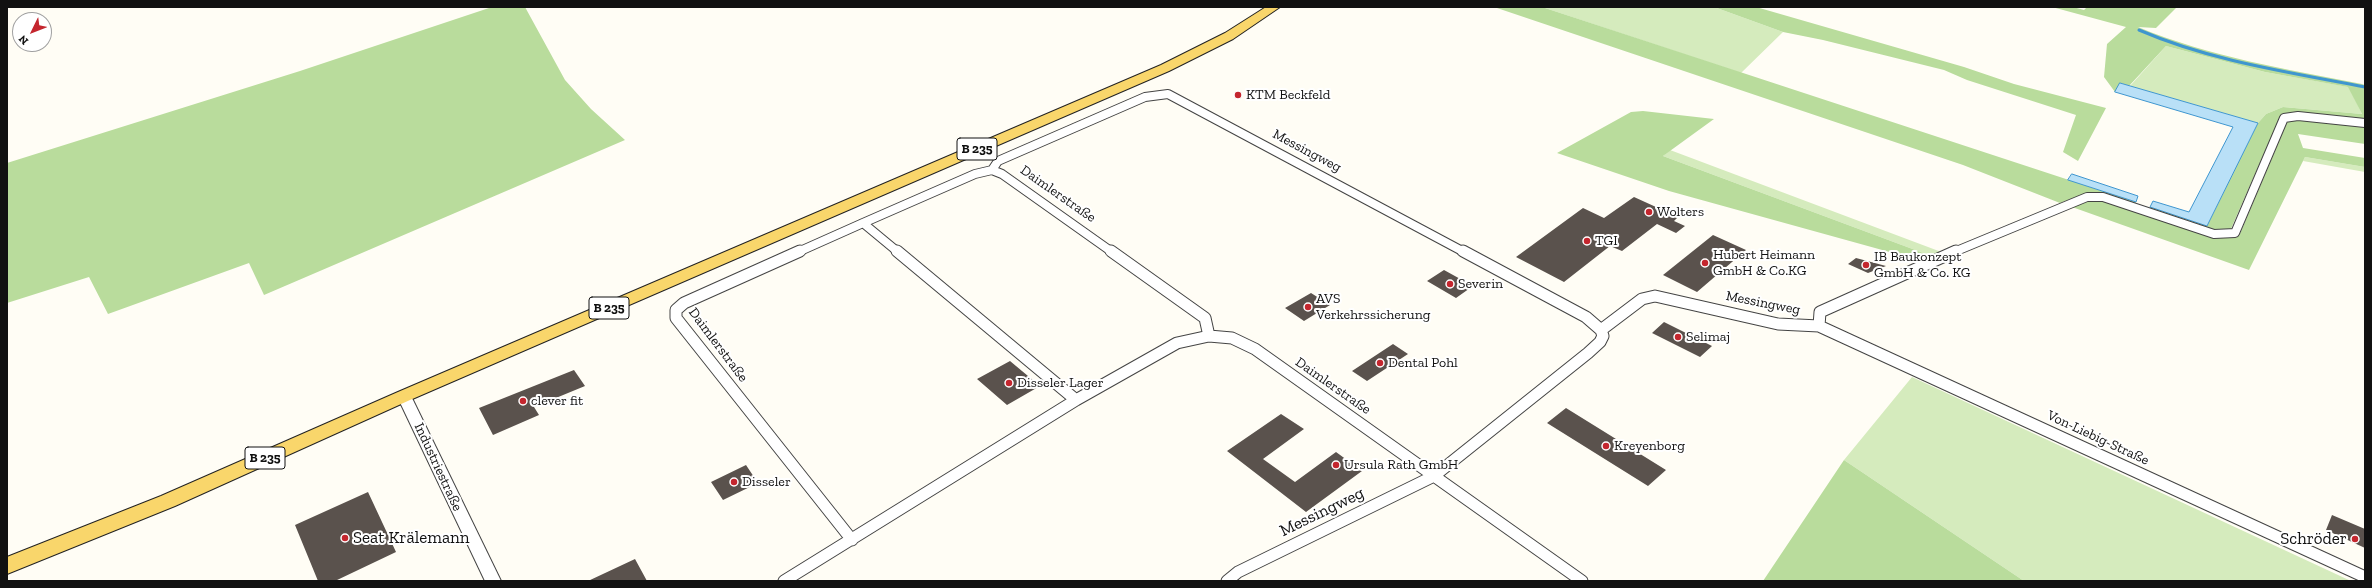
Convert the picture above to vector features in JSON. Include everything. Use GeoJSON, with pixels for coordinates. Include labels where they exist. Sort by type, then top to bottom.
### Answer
{"type":"FeatureCollection","features":[{"type":"Feature","properties":{"kind":"main road","name":"B 235"},"geometry":{"type":"LineString","coordinates":[[7,566],[168,501],[404,396],[1170,66],[1229,36],[1274,7]]}},
{"type":"Feature","properties":{"kind":"street","name":"Messingweg"},"geometry":{"type":"LineString","coordinates":[[992,170],[998,161],[1145,97],[1168,94],[1586,317],[1601,330],[1603,336],[1600,342],[1588,353],[1434,476],[1238,572],[1227,581]]}},
{"type":"Feature","properties":{"kind":"street","name":"Messingweg"},"geometry":{"type":"LineString","coordinates":[[1601,330],[1642,299],[1655,296],[1777,324],[1800,327],[1819,326],[1820,312],[1954,252],[2087,197],[2103,197],[2214,234],[2234,233],[2284,118],[2298,116],[2365,123]]}},
{"type":"Feature","properties":{"kind":"street","name":"Daimlerstraße"},"geometry":{"type":"LineString","coordinates":[[852,540],[676,318],[675,313],[684,303],[975,174],[992,170],[1002,174],[1093,237],[1205,318],[1210,336]]}},
{"type":"Feature","properties":{"kind":"street"},"geometry":{"type":"LineString","coordinates":[[862,224],[1076,400]]}},
{"type":"Feature","properties":{"kind":"street","name":"Von-Liebig-Straße"},"geometry":{"type":"LineString","coordinates":[[1819,326],[2365,577]]}},
{"type":"Feature","properties":{"kind":"street","name":"Daimlerstraße"},"geometry":{"type":"LineString","coordinates":[[784,581],[1076,400],[1177,343],[1210,336],[1232,338],[1255,349],[1434,476]]}},
{"type":"Feature","properties":{"kind":"street","name":"Industriestraße"},"geometry":{"type":"LineString","coordinates":[[404,396],[493,581]]}},
{"type":"Feature","properties":{"kind":"street"},"geometry":{"type":"LineString","coordinates":[[1434,476],[1582,581]]}},
{"type":"Feature","properties":{"kind":"green space"},"geometry":{"type":"Polygon","coordinates":[[[492,7],[525,7],[565,80],[591,109],[625,140],[264,295],[249,263],[108,314],[89,277],[7,303],[7,163],[300,71],[492,7]]]}},
{"type":"Feature","properties":{"kind":"green space"},"geometry":{"type":"Polygon","coordinates":[[[1494,7],[1542,7],[2136,202],[2135,205],[2105,196],[2090,195],[2081,196],[2060,203],[1963,165],[1494,7]]]}},
{"type":"Feature","properties":{"kind":"green space"},"geometry":{"type":"Polygon","coordinates":[[[1542,7],[1714,7],[1783,32],[1741,73],[1542,7]]]}},
{"type":"Feature","properties":{"kind":"green space"},"geometry":{"type":"Polygon","coordinates":[[[1714,7],[1756,7],[1964,67],[2014,84],[2106,108],[2078,161],[2063,152],[2076,115],[1967,80],[1944,70],[1823,40],[1783,32],[1714,7]]]}},
{"type":"Feature","properties":{"kind":"green space"},"geometry":{"type":"Polygon","coordinates":[[[2052,7],[2073,7],[2084,10],[2087,7],[2177,7],[2156,28],[2138,27],[2220,54],[2365,85],[2365,121],[2294,113],[2280,117],[2230,231],[2213,231],[2149,210],[2150,207],[2207,226],[2258,123],[2266,114],[2283,107],[2362,114],[2348,87],[2265,72],[2166,46],[2129,86],[2120,83],[2115,92],[2104,77],[2107,44],[2126,27],[2052,7]]]}},
{"type":"Feature","properties":{"kind":"green space"},"geometry":{"type":"Polygon","coordinates":[[[2166,46],[2265,72],[2349,87],[2362,114],[2283,107],[2266,114],[2258,123],[2130,86],[2166,46]]]}},
{"type":"Feature","properties":{"kind":"green space"},"geometry":{"type":"Polygon","coordinates":[[[1643,111],[1714,119],[1663,156],[1934,257],[1922,261],[1669,191],[1557,153],[1631,112],[1643,111]]]}},
{"type":"Feature","properties":{"kind":"green space"},"geometry":{"type":"Polygon","coordinates":[[[2300,118],[2365,125],[2365,144],[2298,134],[2303,148],[2365,158],[2365,167],[2305,157],[2249,270],[2072,207],[2092,200],[2104,199],[2213,236],[2239,236],[2288,120],[2300,118]]]}},
{"type":"Feature","properties":{"kind":"green space"},"geometry":{"type":"Polygon","coordinates":[[[1670,150],[1944,253],[1934,257],[1663,156],[1670,150]]]}},
{"type":"Feature","properties":{"kind":"green space"},"geometry":{"type":"Polygon","coordinates":[[[2305,157],[2365,167],[2365,172],[2303,161],[2305,157]]]}},
{"type":"Feature","properties":{"kind":"green space"},"geometry":{"type":"Polygon","coordinates":[[[1912,377],[2351,581],[2024,581],[1844,460],[1912,377]]]}},
{"type":"Feature","properties":{"kind":"green space"},"geometry":{"type":"Polygon","coordinates":[[[1844,460],[2024,581],[1763,581],[1844,460]]]}},
{"type":"Feature","properties":{"kind":"water"},"geometry":{"type":"Polygon","coordinates":[[[2120,83],[2258,123],[2207,226],[2150,207],[2153,201],[2189,212],[2233,127],[2115,92],[2120,83]]]}},
{"type":"Feature","properties":{"kind":"water"},"geometry":{"type":"Polygon","coordinates":[[[2072,174],[2138,196],[2136,202],[2068,180],[2072,174]]]}},
{"type":"Feature","properties":{"kind":"building","name":"TGI"},"geometry":{"type":"Polygon","coordinates":[[[1634,197],[1678,217],[1674,221],[1685,226],[1676,233],[1657,224],[1622,251],[1610,246],[1564,282],[1516,257],[1583,208],[1604,218],[1634,197]]]}},
{"type":"Feature","properties":{"kind":"building","name":"Hubert Heimann GmbH & Co.KG"},"geometry":{"type":"Polygon","coordinates":[[[1713,235],[1746,250],[1697,292],[1663,275],[1713,235]]]}},
{"type":"Feature","properties":{"kind":"building","name":"IB Baukonzept GmbH & Co. KG"},"geometry":{"type":"Polygon","coordinates":[[[1856,258],[1886,266],[1868,273],[1848,264],[1856,258]]]}},
{"type":"Feature","properties":{"kind":"building","name":"Severin"},"geometry":{"type":"Polygon","coordinates":[[[1444,270],[1473,286],[1456,298],[1427,281],[1444,270]]]}},
{"type":"Feature","properties":{"kind":"building","name":"AVS Verkehrssicherung"},"geometry":{"type":"Polygon","coordinates":[[[1311,293],[1330,305],[1304,321],[1285,308],[1311,293]]]}},
{"type":"Feature","properties":{"kind":"building","name":"Selimaj"},"geometry":{"type":"Polygon","coordinates":[[[1664,322],[1712,346],[1700,357],[1652,333],[1664,322]]]}},
{"type":"Feature","properties":{"kind":"building","name":"Dental Pohl"},"geometry":{"type":"Polygon","coordinates":[[[1393,344],[1408,354],[1367,381],[1352,371],[1393,344]]]}},
{"type":"Feature","properties":{"kind":"building","name":"Disseler Lager"},"geometry":{"type":"Polygon","coordinates":[[[1010,361],[1040,386],[1007,405],[977,379],[1010,361]]]}},
{"type":"Feature","properties":{"kind":"building","name":"clever fit"},"geometry":{"type":"Polygon","coordinates":[[[574,370],[585,386],[534,407],[539,415],[493,435],[479,408],[574,370]]]}},
{"type":"Feature","properties":{"kind":"building","name":"Kreyenborg"},"geometry":{"type":"Polygon","coordinates":[[[1566,408],[1666,470],[1648,486],[1547,423],[1566,408]]]}},
{"type":"Feature","properties":{"kind":"building","name":"Ursula Rath GmbH"},"geometry":{"type":"Polygon","coordinates":[[[1281,414],[1304,429],[1263,459],[1295,482],[1336,452],[1362,471],[1306,512],[1227,451],[1281,414]]]}},
{"type":"Feature","properties":{"kind":"building","name":"Disseler"},"geometry":{"type":"Polygon","coordinates":[[[746,465],[758,483],[723,500],[711,482],[746,465]]]}},
{"type":"Feature","properties":{"kind":"building","name":"Seat Krälemann"},"geometry":{"type":"Polygon","coordinates":[[[368,492],[396,552],[335,581],[318,581],[295,525],[368,492]]]}},
{"type":"Feature","properties":{"kind":"building","name":"Schröder"},"geometry":{"type":"Polygon","coordinates":[[[2332,515],[2365,529],[2365,548],[2326,530],[2332,515]]]}},
{"type":"Feature","properties":{"kind":"building"},"geometry":{"type":"Polygon","coordinates":[[[635,559],[647,581],[588,581],[635,559]]]}},
{"type":"Feature","properties":{"kind":"waterway"},"geometry":{"type":"LineString","coordinates":[[2139,30],[2166,41],[2222,58],[2279,71],[2365,87]]}},
{"type":"Feature","properties":{"kind":"place","name":"KTM Beckfeld"},"geometry":{"type":"Point","coordinates":[1238,95]}},
{"type":"Feature","properties":{"kind":"place","name":"Wolters"},"geometry":{"type":"Point","coordinates":[1649,212]}},
{"type":"Feature","properties":{"kind":"place","name":"TGI"},"geometry":{"type":"Point","coordinates":[1587,241]}},
{"type":"Feature","properties":{"kind":"place","name":"Hubert Heimann GmbH & Co.KG"},"geometry":{"type":"Point","coordinates":[1705,263]}},
{"type":"Feature","properties":{"kind":"place","name":"IB Baukonzept GmbH & Co. KG"},"geometry":{"type":"Point","coordinates":[1866,265]}},
{"type":"Feature","properties":{"kind":"place","name":"Severin"},"geometry":{"type":"Point","coordinates":[1450,284]}},
{"type":"Feature","properties":{"kind":"place","name":"AVS Verkehrssicherung"},"geometry":{"type":"Point","coordinates":[1308,307]}},
{"type":"Feature","properties":{"kind":"place","name":"Selimaj"},"geometry":{"type":"Point","coordinates":[1678,337]}},
{"type":"Feature","properties":{"kind":"place","name":"Dental Pohl"},"geometry":{"type":"Point","coordinates":[1380,363]}},
{"type":"Feature","properties":{"kind":"place","name":"Disseler Lager"},"geometry":{"type":"Point","coordinates":[1009,383]}},
{"type":"Feature","properties":{"kind":"place","name":"clever fit"},"geometry":{"type":"Point","coordinates":[523,401]}},
{"type":"Feature","properties":{"kind":"place","name":"Kreyenborg"},"geometry":{"type":"Point","coordinates":[1606,446]}},
{"type":"Feature","properties":{"kind":"place","name":"Ursula Rath GmbH"},"geometry":{"type":"Point","coordinates":[1336,465]}},
{"type":"Feature","properties":{"kind":"place","name":"Disseler"},"geometry":{"type":"Point","coordinates":[734,482]}},
{"type":"Feature","properties":{"kind":"place","name":"Seat Krälemann"},"geometry":{"type":"Point","coordinates":[345,538]}},
{"type":"Feature","properties":{"kind":"place","name":"Schröder"},"geometry":{"type":"Point","coordinates":[2355,539]}}]}
